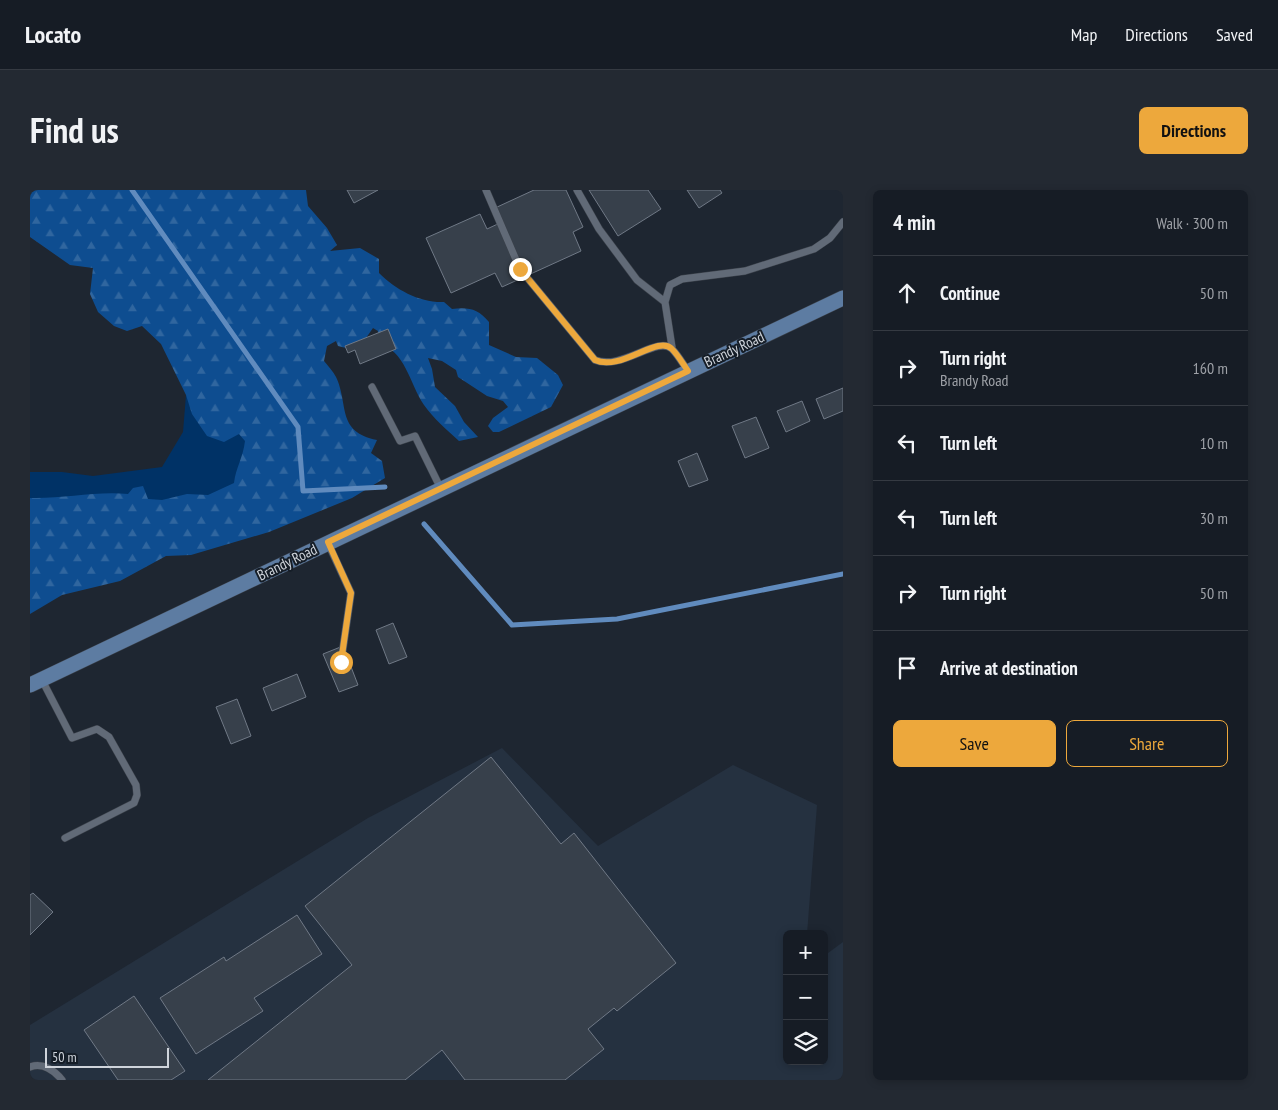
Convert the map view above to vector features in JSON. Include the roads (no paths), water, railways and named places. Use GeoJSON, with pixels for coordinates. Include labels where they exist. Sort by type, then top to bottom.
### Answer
{"type":"FeatureCollection","features":[{"type":"Feature","properties":{"kind":"main road","name":"Brandy Road"},"geometry":{"type":"LineString","coordinates":[[36,682],[843,298]]}},
{"type":"Feature","properties":{"kind":"lane"},"geometry":{"type":"LineString","coordinates":[[486,190],[520,269],[595,360],[603,364],[611,364],[635,356],[657,345],[665,344],[672,348],[688,371]]}},
{"type":"Feature","properties":{"kind":"lane"},"geometry":{"type":"LineString","coordinates":[[577,190],[599,229],[637,280],[665,302]]}},
{"type":"Feature","properties":{"kind":"lane"},"geometry":{"type":"LineString","coordinates":[[672,348],[665,302],[670,285],[682,279],[745,271],[814,249],[830,238],[843,222]]}},
{"type":"Feature","properties":{"kind":"lane"},"geometry":{"type":"LineString","coordinates":[[372,386],[400,441],[416,436],[441,489]]}},
{"type":"Feature","properties":{"kind":"lane"},"geometry":{"type":"LineString","coordinates":[[328,542],[351,593],[341,662]]}},
{"type":"Feature","properties":{"kind":"lane"},"geometry":{"type":"LineString","coordinates":[[36,682],[72,738],[97,729],[109,737],[136,790],[134,803],[65,838]]}},
{"type":"Feature","properties":{"kind":"lane"},"geometry":{"type":"LineString","coordinates":[[30,1067],[34,1065],[53,1070],[62,1080]]}},
{"type":"Feature","properties":{"kind":"waterway"},"geometry":{"type":"LineString","coordinates":[[132,190],[298,427],[303,491],[385,487]]}},
{"type":"Feature","properties":{"kind":"waterway"},"geometry":{"type":"LineString","coordinates":[[424,524],[512,625],[617,619],[843,574]]}}]}
